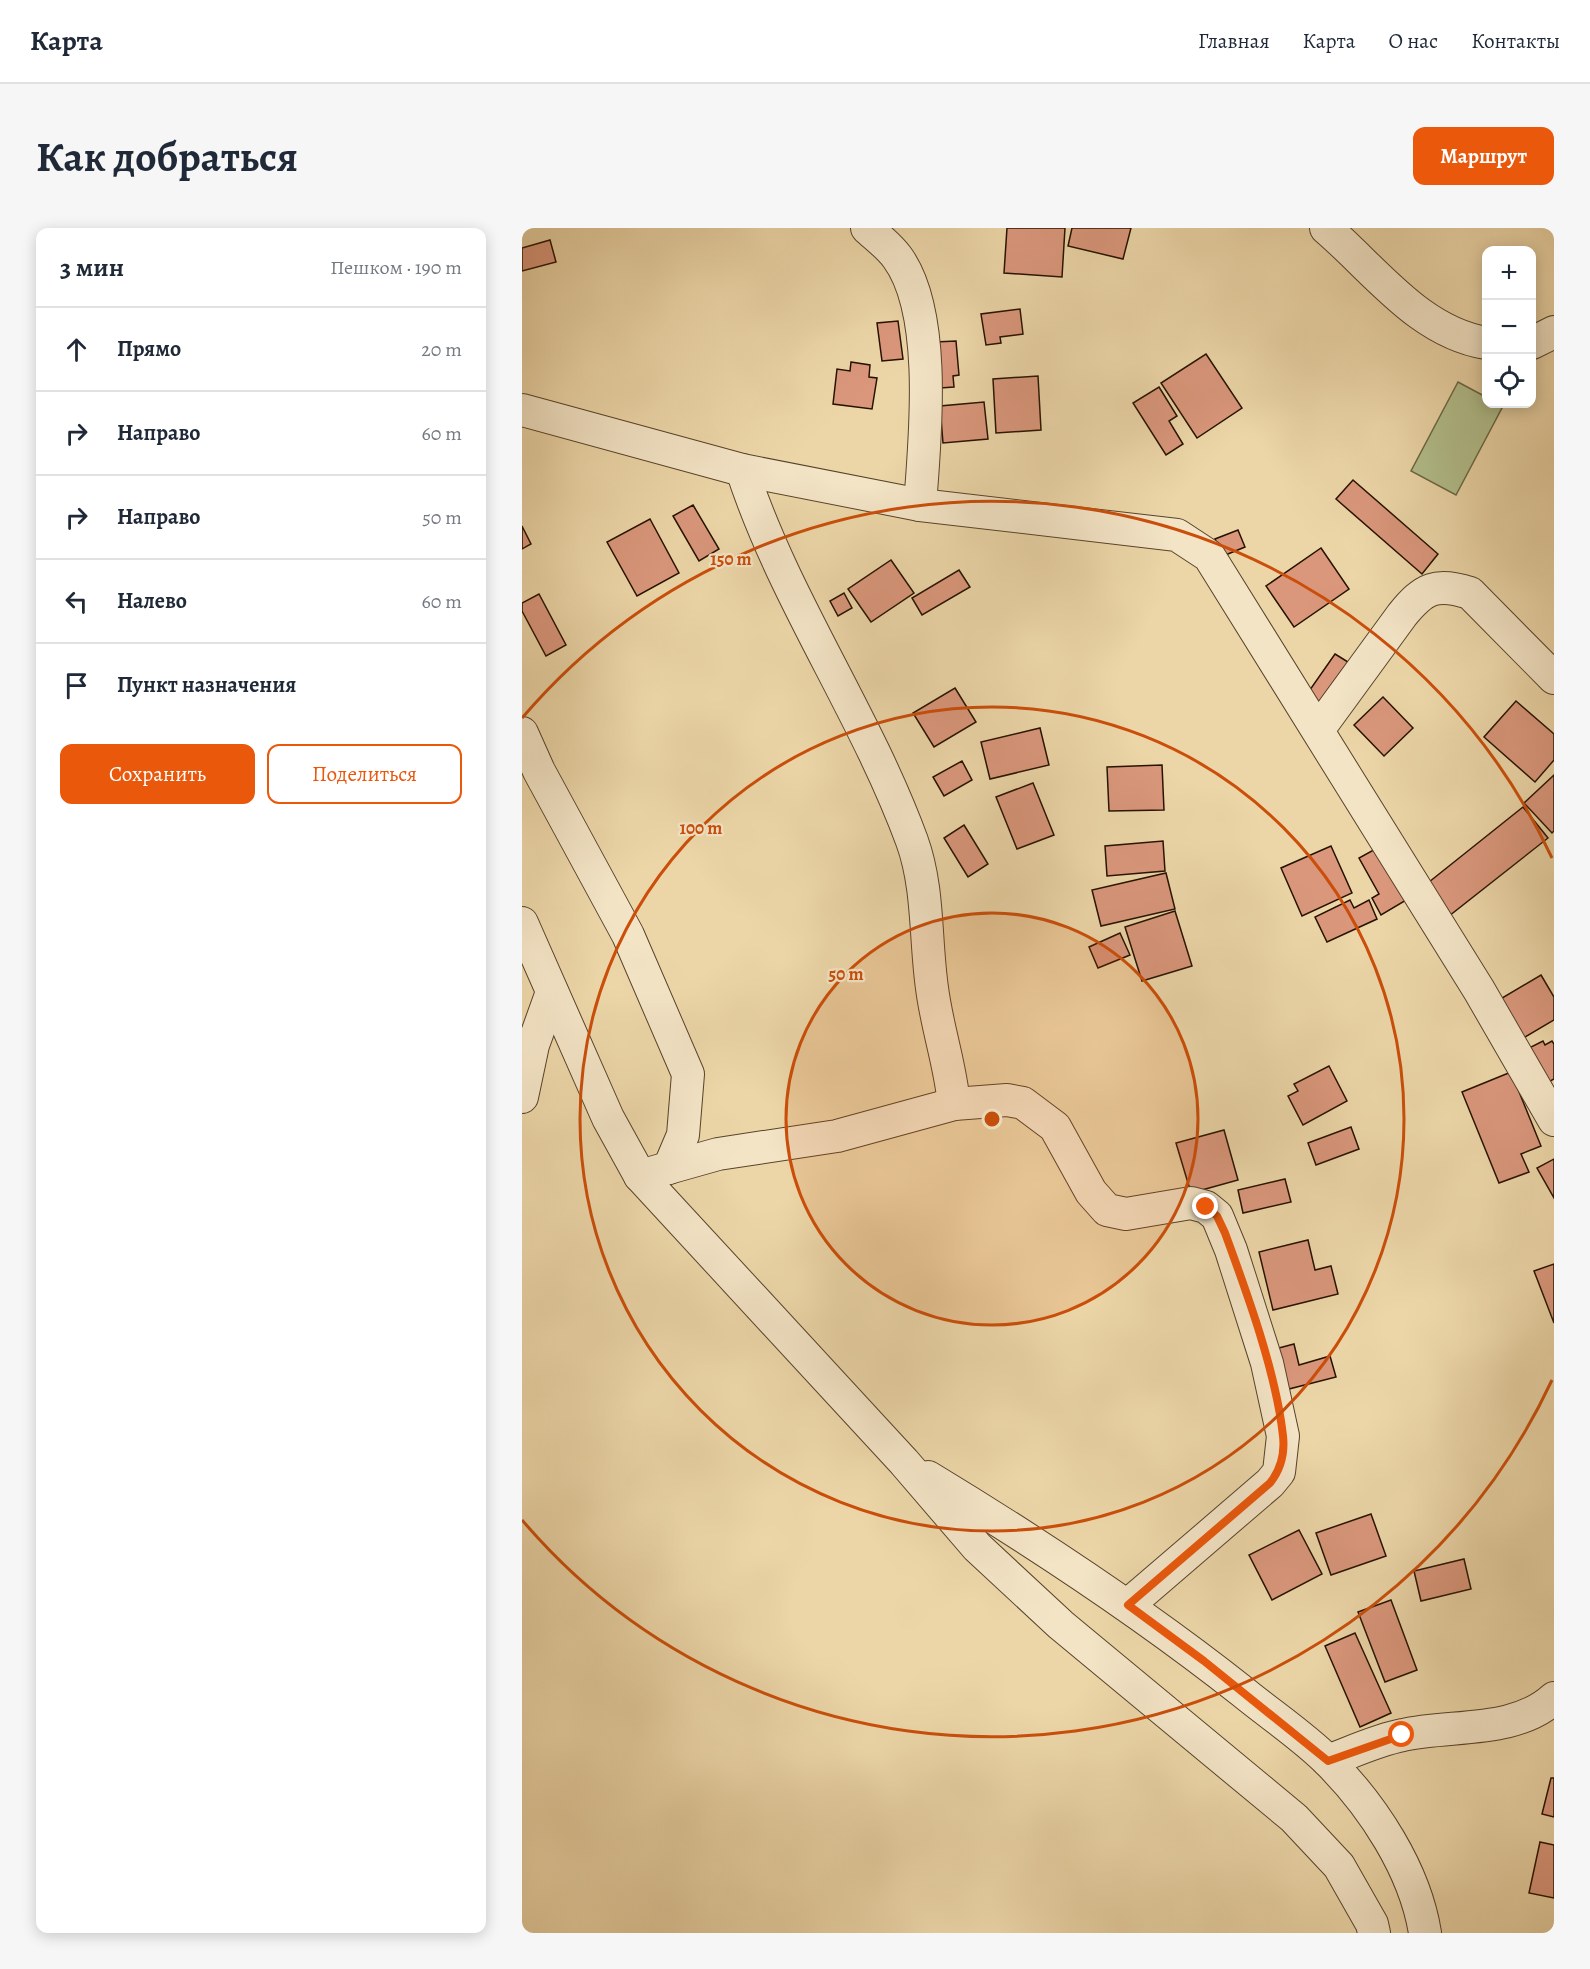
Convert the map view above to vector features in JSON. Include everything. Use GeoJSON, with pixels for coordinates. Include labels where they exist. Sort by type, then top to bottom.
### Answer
{"type":"FeatureCollection","features":[{"type":"Feature","properties":{"kind":"street"},"geometry":{"type":"LineString","coordinates":[[867,228],[897,256],[905,271],[922,331],[928,410],[920,505]]}},
{"type":"Feature","properties":{"kind":"street"},"geometry":{"type":"LineString","coordinates":[[1326,228],[1418,312],[1449,333],[1482,342]]}},
{"type":"Feature","properties":{"kind":"street"},"geometry":{"type":"LineString","coordinates":[[1536,341],[1554,332]]}},
{"type":"Feature","properties":{"kind":"street"},"geometry":{"type":"LineString","coordinates":[[522,410],[742,470],[920,505],[1176,535],[1194,544],[1209,556],[1318,730],[1479,990],[1554,1120]]}},
{"type":"Feature","properties":{"kind":"street"},"geometry":{"type":"LineString","coordinates":[[742,470],[758,518],[876,754],[912,842],[926,903],[932,989],[950,1068],[954,1104]]}},
{"type":"Feature","properties":{"kind":"street"},"geometry":{"type":"LineString","coordinates":[[1318,730],[1409,607],[1431,588],[1453,588],[1470,594],[1554,678]]}},
{"type":"Feature","properties":{"kind":"street"},"geometry":{"type":"LineString","coordinates":[[522,733],[539,771],[628,935],[688,1074],[683,1136],[654,1172]]}},
{"type":"Feature","properties":{"kind":"street"},"geometry":{"type":"LineString","coordinates":[[522,923],[608,1118],[977,1547],[1061,1624],[1294,1818],[1339,1866],[1372,1924],[1374,1933]]}},
{"type":"Feature","properties":{"kind":"street"},"geometry":{"type":"LineString","coordinates":[[522,1097],[533,1045],[552,992]]}},
{"type":"Feature","properties":{"kind":"street"},"geometry":{"type":"LineString","coordinates":[[654,1172],[718,1154],[837,1136],[954,1104],[1007,1100],[1023,1103],[1055,1127],[1091,1192],[1107,1210],[1126,1214],[1191,1203],[1206,1207],[1217,1216],[1231,1250],[1267,1363],[1283,1436],[1279,1472],[1270,1483],[1128,1605]]}},
{"type":"Feature","properties":{"kind":"street"},"geometry":{"type":"LineString","coordinates":[[904,1462],[1128,1605],[1204,1661],[1328,1761],[1376,1821],[1412,1881],[1425,1933]]}},
{"type":"Feature","properties":{"kind":"street"},"geometry":{"type":"LineString","coordinates":[[1328,1761],[1402,1735],[1514,1720],[1541,1710],[1554,1698]]}},
{"type":"Feature","properties":{"kind":"green space"},"geometry":{"type":"Polygon","coordinates":[[[1458,382],[1482,395],[1482,408],[1502,408],[1456,495],[1411,471],[1458,382]]]}},
{"type":"Feature","properties":{"kind":"building"},"geometry":{"type":"Polygon","coordinates":[[[1007,228],[1065,228],[1062,277],[1004,273],[1007,228]]]}},
{"type":"Feature","properties":{"kind":"building"},"geometry":{"type":"Polygon","coordinates":[[[1072,228],[1131,228],[1123,259],[1068,246],[1072,228]]]}},
{"type":"Feature","properties":{"kind":"building"},"geometry":{"type":"Polygon","coordinates":[[[550,240],[556,262],[522,271],[522,248],[550,240]]]}},
{"type":"Feature","properties":{"kind":"building"},"geometry":{"type":"Polygon","coordinates":[[[1020,309],[1023,334],[1000,337],[1001,343],[986,345],[981,314],[1020,309]]]}},
{"type":"Feature","properties":{"kind":"building"},"geometry":{"type":"Polygon","coordinates":[[[898,321],[903,359],[882,361],[877,323],[898,321]]]}},
{"type":"Feature","properties":{"kind":"building"},"geometry":{"type":"Polygon","coordinates":[[[956,341],[959,375],[953,376],[954,387],[940,388],[935,342],[956,341]]]}},
{"type":"Feature","properties":{"kind":"building"},"geometry":{"type":"Polygon","coordinates":[[[1206,354],[1242,408],[1197,438],[1161,383],[1206,354]]]}},
{"type":"Feature","properties":{"kind":"building"},"geometry":{"type":"Polygon","coordinates":[[[851,362],[870,365],[869,377],[877,378],[872,409],[833,404],[837,369],[850,371],[851,362]]]}},
{"type":"Feature","properties":{"kind":"building"},"geometry":{"type":"Polygon","coordinates":[[[1038,376],[1041,430],[996,433],[993,379],[1038,376]]]}},
{"type":"Feature","properties":{"kind":"building"},"geometry":{"type":"Polygon","coordinates":[[[1159,387],[1177,416],[1169,421],[1183,444],[1166,455],[1133,403],[1159,387]]]}},
{"type":"Feature","properties":{"kind":"building"},"geometry":{"type":"Polygon","coordinates":[[[984,402],[988,439],[943,443],[940,406],[984,402]]]}},
{"type":"Feature","properties":{"kind":"building"},"geometry":{"type":"Polygon","coordinates":[[[1353,480],[1438,554],[1422,574],[1336,499],[1353,480]]]}},
{"type":"Feature","properties":{"kind":"building"},"geometry":{"type":"Polygon","coordinates":[[[693,505],[719,549],[699,561],[673,516],[693,505]]]}},
{"type":"Feature","properties":{"kind":"building"},"geometry":{"type":"Polygon","coordinates":[[[650,519],[679,573],[637,596],[607,542],[650,519]]]}},
{"type":"Feature","properties":{"kind":"building"},"geometry":{"type":"Polygon","coordinates":[[[522,526],[531,544],[522,549],[522,526]]]}},
{"type":"Feature","properties":{"kind":"building"},"geometry":{"type":"Polygon","coordinates":[[[1238,530],[1245,547],[1223,556],[1215,539],[1238,530]]]}},
{"type":"Feature","properties":{"kind":"building"},"geometry":{"type":"Polygon","coordinates":[[[1321,548],[1349,589],[1294,627],[1266,586],[1321,548]]]}},
{"type":"Feature","properties":{"kind":"building"},"geometry":{"type":"Polygon","coordinates":[[[891,560],[914,593],[871,622],[848,589],[891,560]]]}},
{"type":"Feature","properties":{"kind":"building"},"geometry":{"type":"Polygon","coordinates":[[[959,570],[970,587],[922,615],[912,598],[959,570]]]}},
{"type":"Feature","properties":{"kind":"building"},"geometry":{"type":"Polygon","coordinates":[[[844,593],[852,608],[838,616],[830,601],[844,593]]]}},
{"type":"Feature","properties":{"kind":"building"},"geometry":{"type":"Polygon","coordinates":[[[539,594],[566,645],[546,656],[522,611],[522,603],[539,594]]]}},
{"type":"Feature","properties":{"kind":"building"},"geometry":{"type":"Polygon","coordinates":[[[1335,654],[1348,662],[1319,702],[1307,694],[1335,654]]]}},
{"type":"Feature","properties":{"kind":"building"},"geometry":{"type":"Polygon","coordinates":[[[955,688],[976,722],[934,747],[913,713],[955,688]]]}},
{"type":"Feature","properties":{"kind":"building"},"geometry":{"type":"Polygon","coordinates":[[[1383,697],[1413,728],[1384,756],[1354,725],[1383,697]]]}},
{"type":"Feature","properties":{"kind":"building"},"geometry":{"type":"Polygon","coordinates":[[[1516,701],[1554,734],[1554,760],[1535,782],[1484,737],[1516,701]]]}},
{"type":"Feature","properties":{"kind":"building"},"geometry":{"type":"Polygon","coordinates":[[[1040,728],[1049,765],[990,779],[981,742],[1040,728]]]}},
{"type":"Feature","properties":{"kind":"building"},"geometry":{"type":"Polygon","coordinates":[[[962,761],[972,780],[944,796],[933,777],[962,761]]]}},
{"type":"Feature","properties":{"kind":"building"},"geometry":{"type":"Polygon","coordinates":[[[1162,765],[1164,810],[1109,811],[1107,767],[1162,765]]]}},
{"type":"Feature","properties":{"kind":"building"},"geometry":{"type":"Polygon","coordinates":[[[1554,775],[1554,831],[1552,833],[1524,803],[1554,775]]]}},
{"type":"Feature","properties":{"kind":"building"},"geometry":{"type":"Polygon","coordinates":[[[1033,783],[1054,835],[1017,849],[996,797],[1033,783]]]}},
{"type":"Feature","properties":{"kind":"building"},"geometry":{"type":"Polygon","coordinates":[[[1523,807],[1548,838],[1449,916],[1424,886],[1523,807]]]}},
{"type":"Feature","properties":{"kind":"building"},"geometry":{"type":"Polygon","coordinates":[[[964,825],[988,864],[968,877],[944,838],[964,825]]]}},
{"type":"Feature","properties":{"kind":"building"},"geometry":{"type":"Polygon","coordinates":[[[1163,841],[1165,871],[1107,876],[1105,846],[1163,841]]]}},
{"type":"Feature","properties":{"kind":"building"},"geometry":{"type":"Polygon","coordinates":[[[1331,846],[1352,893],[1302,916],[1281,868],[1331,846]]]}},
{"type":"Feature","properties":{"kind":"building"},"geometry":{"type":"Polygon","coordinates":[[[1379,847],[1408,899],[1381,915],[1372,898],[1379,894],[1359,858],[1379,847]]]}},
{"type":"Feature","properties":{"kind":"building"},"geometry":{"type":"Polygon","coordinates":[[[1166,873],[1175,909],[1101,926],[1092,890],[1166,873]]]}},
{"type":"Feature","properties":{"kind":"building"},"geometry":{"type":"Polygon","coordinates":[[[1350,900],[1354,908],[1369,900],[1377,919],[1327,942],[1315,917],[1350,900]]]}},
{"type":"Feature","properties":{"kind":"building"},"geometry":{"type":"Polygon","coordinates":[[[1175,911],[1192,966],[1142,981],[1125,927],[1175,911]]]}},
{"type":"Feature","properties":{"kind":"building"},"geometry":{"type":"Polygon","coordinates":[[[1120,933],[1130,955],[1098,968],[1089,947],[1120,933]]]}},
{"type":"Feature","properties":{"kind":"building"},"geometry":{"type":"Polygon","coordinates":[[[1541,975],[1554,997],[1554,1020],[1520,1040],[1497,1001],[1541,975]]]}},
{"type":"Feature","properties":{"kind":"building"},"geometry":{"type":"Polygon","coordinates":[[[1543,1041],[1545,1045],[1552,1041],[1554,1044],[1554,1079],[1547,1083],[1529,1048],[1543,1041]]]}},
{"type":"Feature","properties":{"kind":"building"},"geometry":{"type":"Polygon","coordinates":[[[1329,1066],[1347,1101],[1303,1125],[1288,1096],[1298,1091],[1294,1084],[1329,1066]]]}},
{"type":"Feature","properties":{"kind":"building"},"geometry":{"type":"Polygon","coordinates":[[[1511,1072],[1541,1146],[1521,1154],[1529,1172],[1499,1183],[1462,1092],[1511,1072]]]}},
{"type":"Feature","properties":{"kind":"building"},"geometry":{"type":"Polygon","coordinates":[[[1351,1127],[1359,1149],[1316,1165],[1308,1143],[1351,1127]]]}},
{"type":"Feature","properties":{"kind":"building"},"geometry":{"type":"Polygon","coordinates":[[[1224,1130],[1238,1180],[1191,1193],[1176,1143],[1224,1130]]]}},
{"type":"Feature","properties":{"kind":"building"},"geometry":{"type":"Polygon","coordinates":[[[1554,1159],[1554,1198],[1537,1168],[1554,1159]]]}},
{"type":"Feature","properties":{"kind":"building"},"geometry":{"type":"Polygon","coordinates":[[[1285,1179],[1291,1202],[1243,1213],[1238,1190],[1285,1179]]]}},
{"type":"Feature","properties":{"kind":"building"},"geometry":{"type":"Polygon","coordinates":[[[1308,1240],[1315,1270],[1331,1266],[1338,1294],[1273,1310],[1259,1252],[1308,1240]]]}},
{"type":"Feature","properties":{"kind":"building"},"geometry":{"type":"Polygon","coordinates":[[[1554,1264],[1554,1323],[1534,1271],[1554,1264]]]}},
{"type":"Feature","properties":{"kind":"building"},"geometry":{"type":"Polygon","coordinates":[[[1294,1344],[1299,1365],[1330,1356],[1336,1377],[1285,1390],[1275,1349],[1294,1344]]]}},
{"type":"Feature","properties":{"kind":"building"},"geometry":{"type":"Polygon","coordinates":[[[1371,1514],[1386,1556],[1331,1575],[1316,1533],[1371,1514]]]}},
{"type":"Feature","properties":{"kind":"building"},"geometry":{"type":"Polygon","coordinates":[[[1299,1530],[1322,1574],[1272,1600],[1249,1555],[1299,1530]]]}},
{"type":"Feature","properties":{"kind":"building"},"geometry":{"type":"Polygon","coordinates":[[[1464,1559],[1471,1589],[1421,1601],[1414,1571],[1464,1559]]]}},
{"type":"Feature","properties":{"kind":"building"},"geometry":{"type":"Polygon","coordinates":[[[1391,1600],[1417,1670],[1385,1682],[1358,1612],[1391,1600]]]}},
{"type":"Feature","properties":{"kind":"building"},"geometry":{"type":"Polygon","coordinates":[[[1355,1633],[1391,1713],[1360,1727],[1325,1646],[1355,1633]]]}},
{"type":"Feature","properties":{"kind":"building"},"geometry":{"type":"Polygon","coordinates":[[[1551,1778],[1554,1778],[1554,1817],[1542,1814],[1551,1778]]]}},
{"type":"Feature","properties":{"kind":"building"},"geometry":{"type":"Polygon","coordinates":[[[1540,1842],[1554,1845],[1554,1898],[1529,1893],[1540,1842]]]}},
{"type":"Feature","properties":{"kind":"route"},"geometry":{"type":"LineString","coordinates":[[1206,1207],[1217,1216],[1225,1233],[1267,1363],[1283,1436],[1282,1457],[1279,1472],[1270,1483],[1128,1605],[1204,1661],[1328,1761],[1402,1735]]}}]}
